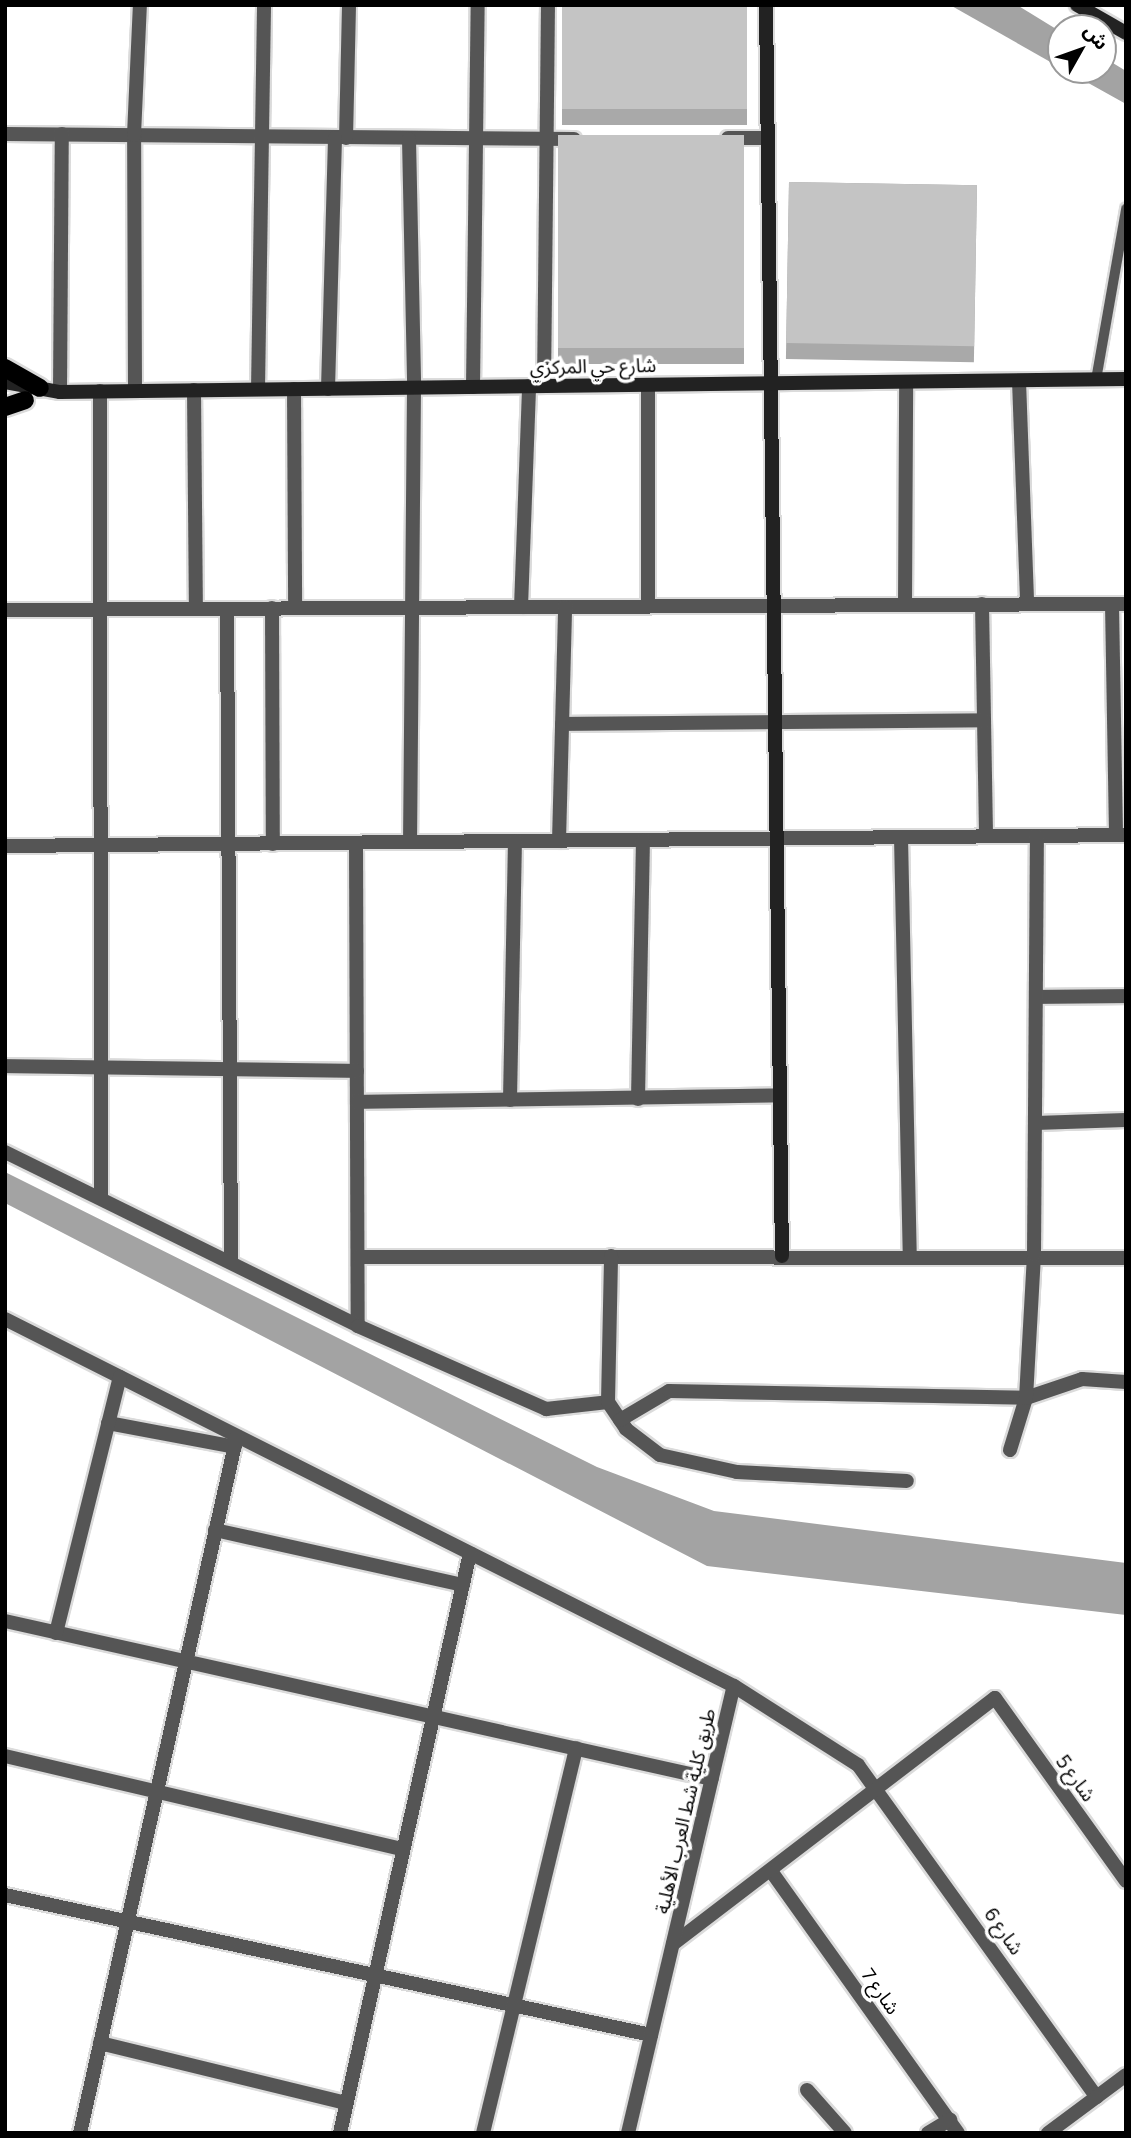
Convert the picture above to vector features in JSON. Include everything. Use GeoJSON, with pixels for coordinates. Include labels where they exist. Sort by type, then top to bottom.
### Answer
{"type":"FeatureCollection","features":[{"type":"Feature","properties":{"kind":"main road"},"geometry":{"type":"LineString","coordinates":[[5,368],[40,388]]}},
{"type":"Feature","properties":{"kind":"main road"},"geometry":{"type":"LineString","coordinates":[[5,405],[25,400]]}},
{"type":"Feature","properties":{"kind":"street"},"geometry":{"type":"LineString","coordinates":[[135,391],[134,135],[140,5]]}},
{"type":"Feature","properties":{"kind":"street"},"geometry":{"type":"LineString","coordinates":[[258,389],[264,5]]}},
{"type":"Feature","properties":{"kind":"street"},"geometry":{"type":"LineString","coordinates":[[328,388],[349,5]]}},
{"type":"Feature","properties":{"kind":"street"},"geometry":{"type":"LineString","coordinates":[[473,387],[478,5]]}},
{"type":"Feature","properties":{"kind":"street"},"geometry":{"type":"LineString","coordinates":[[521,607],[536,386],[546,139],[548,5]]}},
{"type":"Feature","properties":{"kind":"street"},"geometry":{"type":"LineString","coordinates":[[766,5],[782,1256]]}},
{"type":"Feature","properties":{"kind":"street"},"geometry":{"type":"LineString","coordinates":[[1077,5],[1126,33]]}},
{"type":"Feature","properties":{"kind":"street"},"geometry":{"type":"LineString","coordinates":[[5,134],[588,139]]}},
{"type":"Feature","properties":{"kind":"street"},"geometry":{"type":"LineString","coordinates":[[60,392],[62,134]]}},
{"type":"Feature","properties":{"kind":"street"},"geometry":{"type":"LineString","coordinates":[[712,138],[768,138]]}},
{"type":"Feature","properties":{"kind":"street"},"geometry":{"type":"LineString","coordinates":[[409,139],[414,388],[410,842]]}},
{"type":"Feature","properties":{"kind":"street","name":"شارع حي المركزي"},"geometry":{"type":"LineString","coordinates":[[25,400],[60,392],[100,391],[1126,379]]}},
{"type":"Feature","properties":{"kind":"street"},"geometry":{"type":"LineString","coordinates":[[1019,380],[1027,604]]}},
{"type":"Feature","properties":{"kind":"street","name":"شارع حي المركزي"},"geometry":{"type":"LineString","coordinates":[[5,382],[60,392]]}},
{"type":"Feature","properties":{"kind":"street"},"geometry":{"type":"LineString","coordinates":[[905,605],[906,382]]}},
{"type":"Feature","properties":{"kind":"street"},"geometry":{"type":"LineString","coordinates":[[648,385],[648,606]]}},
{"type":"Feature","properties":{"kind":"street"},"geometry":{"type":"LineString","coordinates":[[294,389],[295,608]]}},
{"type":"Feature","properties":{"kind":"street"},"geometry":{"type":"LineString","coordinates":[[194,390],[196,609]]}},
{"type":"Feature","properties":{"kind":"street"},"geometry":{"type":"LineString","coordinates":[[100,391],[101,1198]]}},
{"type":"Feature","properties":{"kind":"street"},"geometry":{"type":"LineString","coordinates":[[982,604],[986,836]]}},
{"type":"Feature","properties":{"kind":"street"},"geometry":{"type":"LineString","coordinates":[[5,610],[1119,604],[1121,835],[5,846]]}},
{"type":"Feature","properties":{"kind":"street"},"geometry":{"type":"LineString","coordinates":[[559,841],[565,607]]}},
{"type":"Feature","properties":{"kind":"street"},"geometry":{"type":"LineString","coordinates":[[227,608],[231,1262]]}},
{"type":"Feature","properties":{"kind":"street"},"geometry":{"type":"LineString","coordinates":[[272,608],[272,844]]}},
{"type":"Feature","properties":{"kind":"street"},"geometry":{"type":"LineString","coordinates":[[562,724],[984,720]]}},
{"type":"Feature","properties":{"kind":"street"},"geometry":{"type":"LineString","coordinates":[[1010,1450],[1026,1398],[1034,1255],[1037,836]]}},
{"type":"Feature","properties":{"kind":"street"},"geometry":{"type":"LineString","coordinates":[[901,837],[910,1255]]}},
{"type":"Feature","properties":{"kind":"street"},"geometry":{"type":"LineString","coordinates":[[638,1099],[643,840]]}},
{"type":"Feature","properties":{"kind":"street"},"geometry":{"type":"LineString","coordinates":[[510,1100],[515,841]]}},
{"type":"Feature","properties":{"kind":"street"},"geometry":{"type":"LineString","coordinates":[[356,843],[358,1326]]}},
{"type":"Feature","properties":{"kind":"street"},"geometry":{"type":"LineString","coordinates":[[1036,996],[1126,996]]}},
{"type":"Feature","properties":{"kind":"street"},"geometry":{"type":"LineString","coordinates":[[5,1066],[357,1071]]}},
{"type":"Feature","properties":{"kind":"street"},"geometry":{"type":"LineString","coordinates":[[357,1102],[780,1095]]}},
{"type":"Feature","properties":{"kind":"street"},"geometry":{"type":"LineString","coordinates":[[1035,1123],[1126,1120]]}},
{"type":"Feature","properties":{"kind":"street"},"geometry":{"type":"LineString","coordinates":[[5,1152],[358,1326],[546,1409],[582,1408],[608,1402]]}},
{"type":"Feature","properties":{"kind":"street"},"geometry":{"type":"LineString","coordinates":[[359,1257],[1034,1255],[1126,1258]]}},
{"type":"Feature","properties":{"kind":"street"},"geometry":{"type":"LineString","coordinates":[[611,1256],[608,1402],[620,1420],[660,1455],[737,1472],[907,1481]]}},
{"type":"Feature","properties":{"kind":"street","name":"شارع 6"},"geometry":{"type":"LineString","coordinates":[[5,1319],[120,1377],[236,1442],[470,1553],[734,1686],[858,1765],[879,1788],[1097,2097]]}},
{"type":"Feature","properties":{"kind":"street"},"geometry":{"type":"LineString","coordinates":[[56,1633],[120,1377]]}},
{"type":"Feature","properties":{"kind":"street"},"geometry":{"type":"LineString","coordinates":[[620,1420],[669,1391],[1026,1398],[1082,1379],[1126,1382]]}},
{"type":"Feature","properties":{"kind":"street"},"geometry":{"type":"LineString","coordinates":[[80,2133],[184,1662],[236,1442],[108,1423]]}},
{"type":"Feature","properties":{"kind":"street"},"geometry":{"type":"LineString","coordinates":[[215,1530],[463,1585]]}},
{"type":"Feature","properties":{"kind":"street"},"geometry":{"type":"LineString","coordinates":[[340,2133],[470,1553]]}},
{"type":"Feature","properties":{"kind":"street"},"geometry":{"type":"LineString","coordinates":[[5,1621],[712,1779]]}},
{"type":"Feature","properties":{"kind":"street","name":"طريق كلية شط العرب الأهلية"},"geometry":{"type":"LineString","coordinates":[[628,2133],[734,1686]]}},
{"type":"Feature","properties":{"kind":"street","name":"طريق كلية شط العرب الأهلية"},"geometry":{"type":"LineString","coordinates":[[673,1944],[995,1698]]}},
{"type":"Feature","properties":{"kind":"street","name":"شارع 5"},"geometry":{"type":"LineString","coordinates":[[995,1698],[1121,1865],[1126,1881]]}},
{"type":"Feature","properties":{"kind":"street"},"geometry":{"type":"LineString","coordinates":[[483,2133],[576,1748]]}},
{"type":"Feature","properties":{"kind":"street"},"geometry":{"type":"LineString","coordinates":[[5,1756],[156,1789],[402,1849]]}},
{"type":"Feature","properties":{"kind":"street","name":"شارع 7"},"geometry":{"type":"LineString","coordinates":[[772,1871],[958,2133]]}},
{"type":"Feature","properties":{"kind":"street"},"geometry":{"type":"LineString","coordinates":[[5,1895],[651,2035]]}},
{"type":"Feature","properties":{"kind":"street"},"geometry":{"type":"LineString","coordinates":[[100,2043],[346,2103]]}},
{"type":"Feature","properties":{"kind":"street"},"geometry":{"type":"LineString","coordinates":[[1048,2133],[1126,2076]]}},
{"type":"Feature","properties":{"kind":"street"},"geometry":{"type":"LineString","coordinates":[[807,2090],[845,2133]]}},
{"type":"Feature","properties":{"kind":"street"},"geometry":{"type":"LineString","coordinates":[[928,2133],[950,2120]]}},
{"type":"Feature","properties":{"kind":"lane"},"geometry":{"type":"LineString","coordinates":[[1096,380],[1126,209]]}},
{"type":"Feature","properties":{"kind":"shaded area"},"geometry":{"type":"Polygon","coordinates":[[[950,5],[1017,5],[1047,23],[1047,60],[950,5]]]}},
{"type":"Feature","properties":{"kind":"shaded area"},"geometry":{"type":"Polygon","coordinates":[[[1117,66],[1126,71],[1126,104],[1090,84],[1117,84],[1117,66]]]}},
{"type":"Feature","properties":{"kind":"shaded area"},"geometry":{"type":"Polygon","coordinates":[[[5,1172],[597,1467],[714,1511],[1126,1563],[1126,1615],[707,1566],[5,1203],[5,1172]]]}},
{"type":"Feature","properties":{"kind":"building"},"geometry":{"type":"Polygon","coordinates":[[[562,5],[747,5],[747,109],[562,109],[562,5]]]}},
{"type":"Feature","properties":{"kind":"building"},"geometry":{"type":"Polygon","coordinates":[[[558,135],[744,135],[744,348],[558,348],[558,135]]]}},
{"type":"Feature","properties":{"kind":"building"},"geometry":{"type":"Polygon","coordinates":[[[789,182],[977,185],[974,346],[786,343],[789,182]]]}}]}
